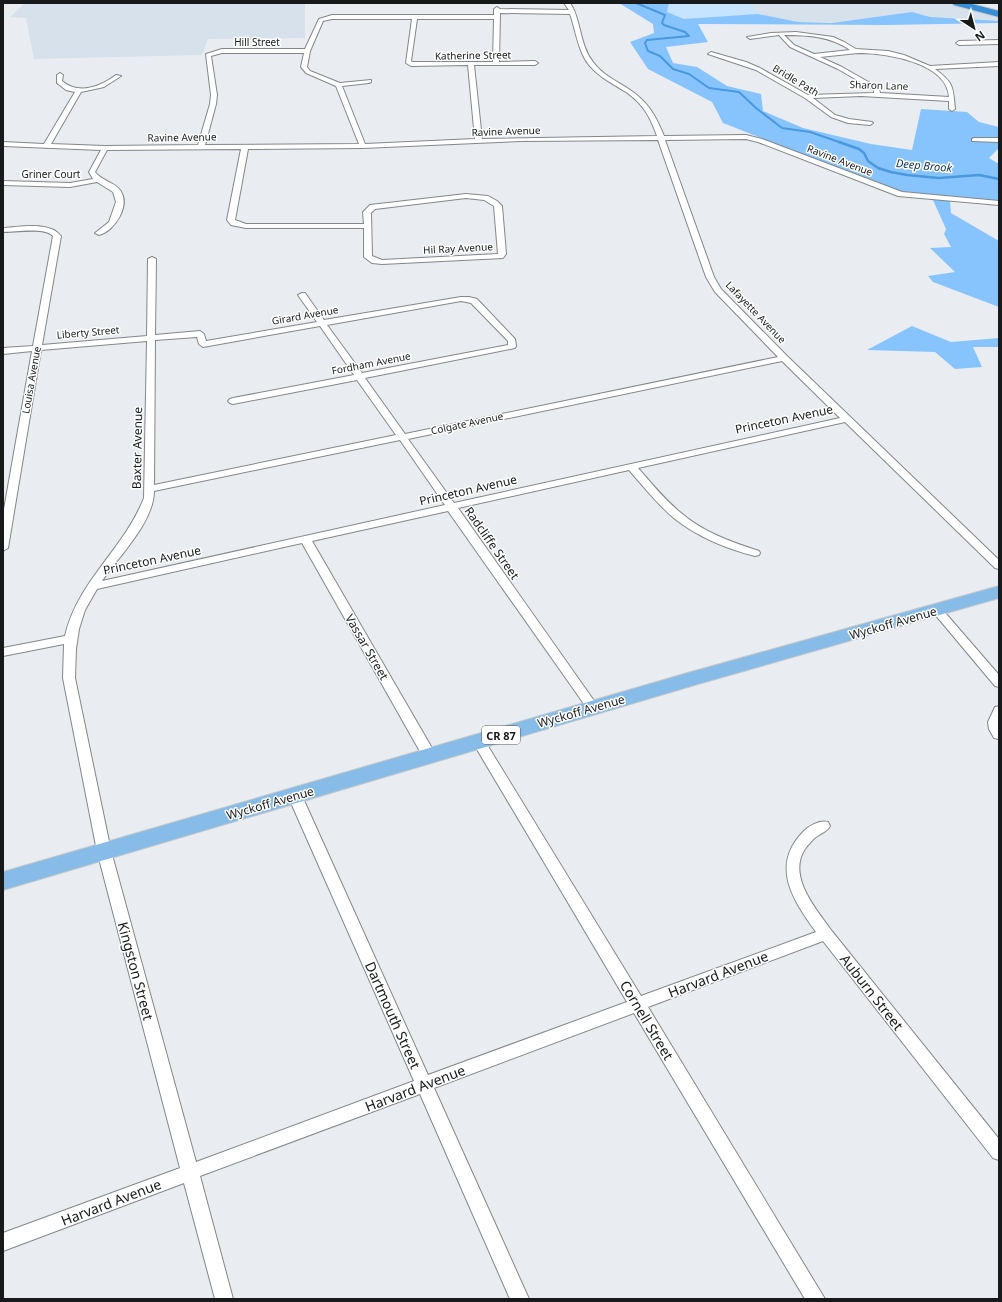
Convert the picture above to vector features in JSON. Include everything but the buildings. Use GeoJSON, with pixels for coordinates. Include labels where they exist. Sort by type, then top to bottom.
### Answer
{"type":"FeatureCollection","features":[{"type":"Feature","properties":{"kind":"highway"},"geometry":{"type":"LineString","coordinates":[[957,3],[999,14]]}},
{"type":"Feature","properties":{"kind":"highway"},"geometry":{"type":"LineString","coordinates":[[972,3],[999,10]]}},
{"type":"Feature","properties":{"kind":"main road","name":"Wyckoff Avenue"},"geometry":{"type":"LineString","coordinates":[[3,881],[295,796],[429,755],[999,592]]}},
{"type":"Feature","properties":{"kind":"street"},"geometry":{"type":"LineString","coordinates":[[496,64],[497,3]]}},
{"type":"Feature","properties":{"kind":"street","name":"Lafayette Avenue"},"geometry":{"type":"LineString","coordinates":[[567,3],[587,59],[597,70],[636,97],[654,118],[710,277],[718,290],[784,358],[999,566]]}},
{"type":"Feature","properties":{"kind":"street"},"geometry":{"type":"LineString","coordinates":[[369,81],[339,85],[306,70],[304,67],[307,51],[321,20],[571,12]]}},
{"type":"Feature","properties":{"kind":"street","name":"Katherine Street"},"geometry":{"type":"LineString","coordinates":[[415,17],[408,62],[411,64],[471,65],[535,63]]}},
{"type":"Feature","properties":{"kind":"street"},"geometry":{"type":"LineString","coordinates":[[781,34],[783,38],[792,46],[862,80],[877,90],[877,94]]}},
{"type":"Feature","properties":{"kind":"street"},"geometry":{"type":"LineString","coordinates":[[750,37],[781,34],[821,36],[841,42],[854,50]]}},
{"type":"Feature","properties":{"kind":"street"},"geometry":{"type":"LineString","coordinates":[[959,43],[999,42]]}},
{"type":"Feature","properties":{"kind":"street"},"geometry":{"type":"LineString","coordinates":[[812,56],[854,50],[892,54],[912,60],[941,76],[949,86],[952,109]]}},
{"type":"Feature","properties":{"kind":"street","name":"Hill Street"},"geometry":{"type":"LineString","coordinates":[[201,147],[213,104],[214,94],[208,56],[210,54],[220,52],[307,51]]}},
{"type":"Feature","properties":{"kind":"street","name":"Bridle Path"},"geometry":{"type":"LineString","coordinates":[[712,54],[738,61],[758,69],[807,97],[833,116],[848,121],[870,123]]}},
{"type":"Feature","properties":{"kind":"street"},"geometry":{"type":"LineString","coordinates":[[931,70],[999,64]]}},
{"type":"Feature","properties":{"kind":"street"},"geometry":{"type":"LineString","coordinates":[[471,65],[479,142]]}},
{"type":"Feature","properties":{"kind":"street"},"geometry":{"type":"LineString","coordinates":[[931,70],[999,67]]}},
{"type":"Feature","properties":{"kind":"street"},"geometry":{"type":"LineString","coordinates":[[60,75],[59,82],[68,89],[79,91],[109,83],[118,76]]}},
{"type":"Feature","properties":{"kind":"street"},"geometry":{"type":"LineString","coordinates":[[339,85],[363,146]]}},
{"type":"Feature","properties":{"kind":"street"},"geometry":{"type":"LineString","coordinates":[[46,146],[79,91]]}},
{"type":"Feature","properties":{"kind":"street","name":"Sharon Lane"},"geometry":{"type":"LineString","coordinates":[[807,97],[846,94],[877,94],[951,99]]}},
{"type":"Feature","properties":{"kind":"street","name":"Ravine Avenue"},"geometry":{"type":"LineString","coordinates":[[3,144],[105,148],[245,147],[363,146],[534,139],[756,138],[901,194],[999,203]]}},
{"type":"Feature","properties":{"kind":"street"},"geometry":{"type":"LineString","coordinates":[[974,140],[999,140]]}},
{"type":"Feature","properties":{"kind":"street"},"geometry":{"type":"LineString","coordinates":[[245,147],[231,220],[234,223],[246,226],[367,226]]}},
{"type":"Feature","properties":{"kind":"street"},"geometry":{"type":"LineString","coordinates":[[99,233],[110,227],[114,221],[121,200],[117,191],[94,176],[93,168],[105,148]]}},
{"type":"Feature","properties":{"kind":"street","name":"Griner Court"},"geometry":{"type":"LineString","coordinates":[[3,183],[66,185],[99,180]]}},
{"type":"Feature","properties":{"kind":"street","name":"Hil Ray Avenue"},"geometry":{"type":"LineString","coordinates":[[461,196],[484,198],[491,200],[498,206],[502,254],[496,256],[375,261],[368,257],[367,226],[367,212],[373,207],[461,196]]}},
{"type":"Feature","properties":{"kind":"street","name":"Louisa Avenue"},"geometry":{"type":"LineString","coordinates":[[3,230],[35,229],[52,232],[57,236],[3,548]]}},
{"type":"Feature","properties":{"kind":"street","name":"Baxter Avenue"},"geometry":{"type":"LineString","coordinates":[[70,639],[76,618],[84,600],[138,524],[146,510],[150,489],[152,259]]}},
{"type":"Feature","properties":{"kind":"street","name":"Radcliffe Street"},"geometry":{"type":"LineString","coordinates":[[302,295],[593,708]]}},
{"type":"Feature","properties":{"kind":"street","name":"Girard Avenue"},"geometry":{"type":"LineString","coordinates":[[152,337],[200,334],[203,344],[452,300],[469,299],[474,301],[507,336],[512,342],[512,346]]}},
{"type":"Feature","properties":{"kind":"street","name":"Liberty Street"},"geometry":{"type":"LineString","coordinates":[[3,350],[152,337]]}},
{"type":"Feature","properties":{"kind":"street","name":"Fordham Avenue"},"geometry":{"type":"LineString","coordinates":[[233,400],[512,346]]}},
{"type":"Feature","properties":{"kind":"street","name":"Colgate Avenue"},"geometry":{"type":"LineString","coordinates":[[150,489],[784,358]]}},
{"type":"Feature","properties":{"kind":"street","name":"Princeton Avenue"},"geometry":{"type":"LineString","coordinates":[[94,586],[847,419]]}},
{"type":"Feature","properties":{"kind":"street"},"geometry":{"type":"LineString","coordinates":[[631,467],[676,514],[689,524],[722,542],[755,553]]}},
{"type":"Feature","properties":{"kind":"street","name":"Vassar Street"},"geometry":{"type":"LineString","coordinates":[[304,539],[429,755]]}},
{"type":"Feature","properties":{"kind":"street"},"geometry":{"type":"LineString","coordinates":[[937,610],[999,683]]}},
{"type":"Feature","properties":{"kind":"street"},"geometry":{"type":"LineString","coordinates":[[3,652],[70,639]]}},
{"type":"Feature","properties":{"kind":"street","name":"Kingston Street"},"geometry":{"type":"LineString","coordinates":[[70,639],[68,660],[69,678],[104,851],[224,1299]]}},
{"type":"Feature","properties":{"kind":"street"},"geometry":{"type":"LineString","coordinates":[[999,710],[995,716],[994,723],[999,735]]}},
{"type":"Feature","properties":{"kind":"street","name":"Cornell Street"},"geometry":{"type":"LineString","coordinates":[[478,741],[816,1299]]}},
{"type":"Feature","properties":{"kind":"street","name":"Dartmouth Street"},"geometry":{"type":"LineString","coordinates":[[295,796],[520,1299]]}},
{"type":"Feature","properties":{"kind":"street","name":"Auburn Street"},"geometry":{"type":"LineString","coordinates":[[823,826],[808,836],[799,846],[794,858],[792,870],[794,885],[801,899],[826,934],[999,1152]]}},
{"type":"Feature","properties":{"kind":"street","name":"Harvard Avenue"},"geometry":{"type":"LineString","coordinates":[[3,1242],[826,934]]}},
{"type":"Feature","properties":{"kind":"shaded area"},"geometry":{"type":"Polygon","coordinates":[[[25,3],[305,3],[305,38],[208,39],[202,55],[34,59],[26,18],[10,17],[25,3]]]}},
{"type":"Feature","properties":{"kind":"shaded area"},"geometry":{"type":"Polygon","coordinates":[[[619,3],[669,3],[667,12],[684,19],[758,14],[798,22],[832,23],[912,12],[930,17],[999,21],[999,23],[886,25],[698,24],[708,42],[666,47],[673,63],[697,67],[727,86],[761,94],[763,111],[803,128],[871,144],[912,150],[921,109],[967,112],[979,122],[999,127],[999,148],[989,158],[999,164],[999,203],[950,200],[951,213],[999,241],[999,307],[933,282],[928,276],[955,272],[930,248],[951,247],[944,234],[946,229],[932,198],[896,191],[723,123],[712,102],[648,69],[630,42],[654,33],[653,24],[619,3]]]}},
{"type":"Feature","properties":{"kind":"shaded area"},"geometry":{"type":"Polygon","coordinates":[[[644,3],[949,3],[999,16],[999,22],[698,23],[668,19],[644,3]]]}},
{"type":"Feature","properties":{"kind":"shaded area"},"geometry":{"type":"Polygon","coordinates":[[[669,3],[751,3],[758,14],[684,19],[667,12],[669,3]]]}},
{"type":"Feature","properties":{"kind":"shaded area"},"geometry":{"type":"Polygon","coordinates":[[[912,326],[951,342],[999,338],[999,347],[973,347],[982,367],[955,369],[935,352],[867,350],[912,326]]]}},
{"type":"Feature","properties":{"kind":"waterway","name":"Deep Brook"},"geometry":{"type":"LineString","coordinates":[[636,3],[665,15],[662,23],[664,25],[685,32],[689,36],[647,40],[645,43],[648,51],[660,56],[673,69],[689,74],[709,88],[739,92],[756,108],[782,128],[810,132],[842,143]]}},
{"type":"Feature","properties":{"kind":"waterway","name":"Deep Brook"},"geometry":{"type":"LineString","coordinates":[[839,142],[859,149],[864,153],[868,161],[878,168],[891,172],[939,178],[979,175],[999,179]]}}]}
